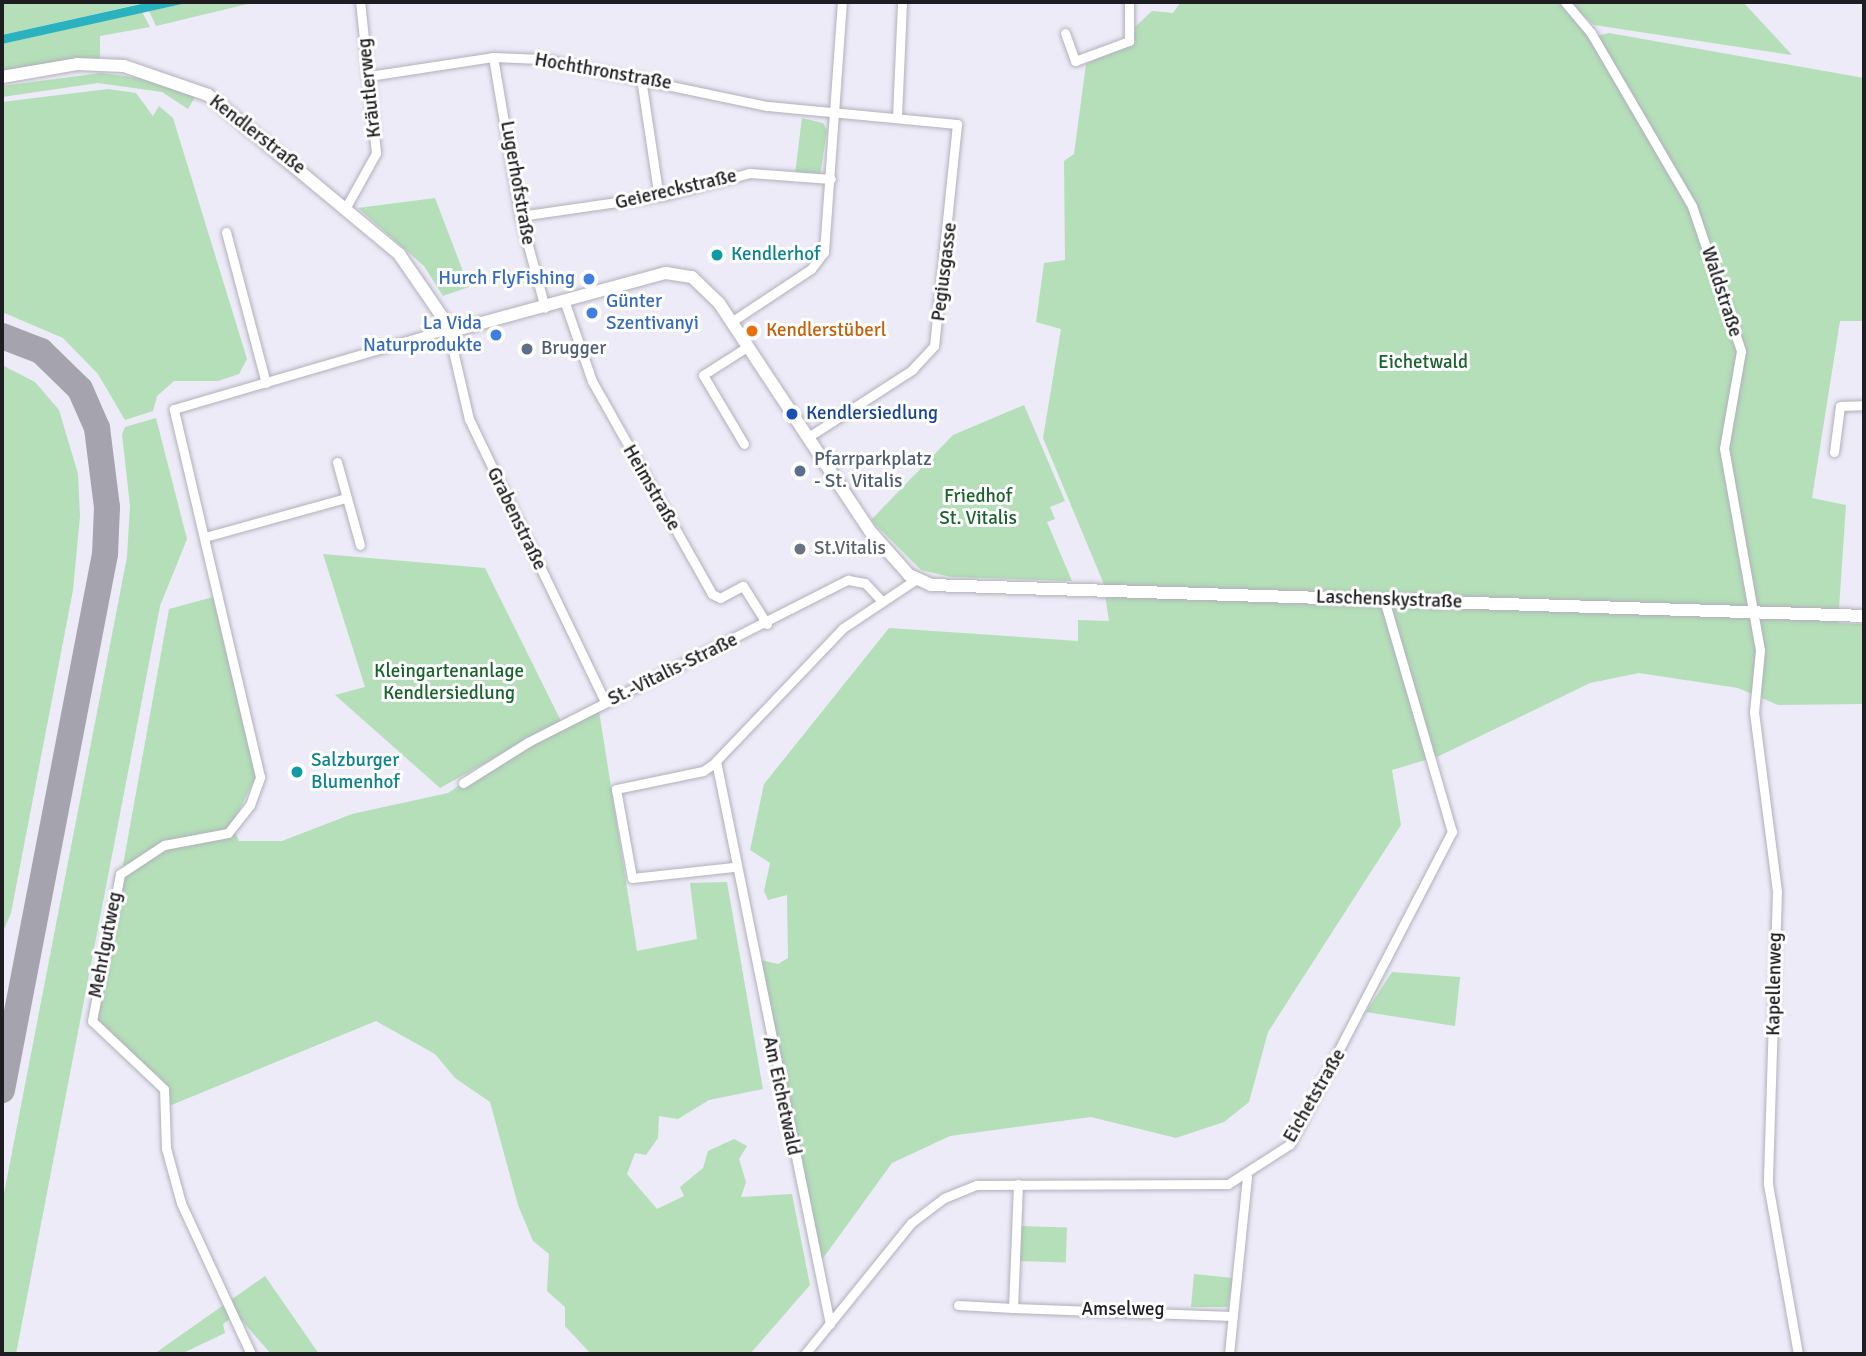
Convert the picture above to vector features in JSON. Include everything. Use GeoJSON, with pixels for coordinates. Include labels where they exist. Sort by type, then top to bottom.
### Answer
{"type":"FeatureCollection","features":[{"type":"Feature","properties":{"kind":"street","name":"Kräutlerweg"},"geometry":{"type":"LineString","coordinates":[[346,207],[376,153],[360,2]]}},
{"type":"Feature","properties":{"kind":"street"},"geometry":{"type":"LineString","coordinates":[[731,323],[822,257],[831,179],[842,2]]}},
{"type":"Feature","properties":{"kind":"street"},"geometry":{"type":"LineString","coordinates":[[897,117],[902,2]]}},
{"type":"Feature","properties":{"kind":"street"},"geometry":{"type":"LineString","coordinates":[[1065,33],[1075,61],[1129,41],[1129,2]]}},
{"type":"Feature","properties":{"kind":"street","name":"Waldstraße"},"geometry":{"type":"LineString","coordinates":[[1565,2],[1591,33],[1692,205],[1724,293],[1742,364],[1724,448],[1756,614]]}},
{"type":"Feature","properties":{"kind":"street","name":"Hochthronstraße"},"geometry":{"type":"LineString","coordinates":[[369,76],[493,57],[542,59],[763,105],[957,124]]}},
{"type":"Feature","properties":{"kind":"street","name":"Lugerhofstraße"},"geometry":{"type":"LineString","coordinates":[[493,57],[520,216],[545,308]]}},
{"type":"Feature","properties":{"kind":"street","name":"Kendlerstraße"},"geometry":{"type":"LineString","coordinates":[[2,77],[90,64],[170,77],[230,110],[346,207],[412,270],[448,329]]}},
{"type":"Feature","properties":{"kind":"street"},"geometry":{"type":"LineString","coordinates":[[640,78],[658,192]]}},
{"type":"Feature","properties":{"kind":"street","name":"Pegiusgasse"},"geometry":{"type":"LineString","coordinates":[[807,438],[912,370],[934,346],[957,124]]}},
{"type":"Feature","properties":{"kind":"street","name":"Geiereckstraße"},"geometry":{"type":"LineString","coordinates":[[520,216],[750,173],[831,179]]}},
{"type":"Feature","properties":{"kind":"street"},"geometry":{"type":"LineString","coordinates":[[226,232],[267,383],[448,329],[460,332],[678,273],[704,284],[870,531],[915,580],[843,628],[716,761],[703,771],[615,789],[632,878],[733,867]]}},
{"type":"Feature","properties":{"kind":"street","name":"Heimstraße"},"geometry":{"type":"LineString","coordinates":[[565,303],[592,381],[712,594],[720,598],[743,586],[767,624]]}},
{"type":"Feature","properties":{"kind":"street","name":"Grabenstraße"},"geometry":{"type":"LineString","coordinates":[[448,329],[469,419],[605,702]]}},
{"type":"Feature","properties":{"kind":"street"},"geometry":{"type":"LineString","coordinates":[[744,444],[704,375],[747,348]]}},
{"type":"Feature","properties":{"kind":"street","name":"Mehrlgutweg"},"geometry":{"type":"LineString","coordinates":[[251,1354],[181,1203],[166,1148],[164,1088],[92,1021],[120,874],[164,845],[228,833],[259,786],[174,409],[267,383]]}},
{"type":"Feature","properties":{"kind":"street"},"geometry":{"type":"LineString","coordinates":[[1833,452],[1840,406],[1864,405]]}},
{"type":"Feature","properties":{"kind":"street"},"geometry":{"type":"LineString","coordinates":[[337,462],[360,545]]}},
{"type":"Feature","properties":{"kind":"street"},"geometry":{"type":"LineString","coordinates":[[205,537],[346,498]]}},
{"type":"Feature","properties":{"kind":"street","name":"St.-Vitalis-Straße"},"geometry":{"type":"LineString","coordinates":[[463,783],[605,702],[767,624],[852,579],[882,601]]}},
{"type":"Feature","properties":{"kind":"street","name":"Laschenskystraße"},"geometry":{"type":"LineString","coordinates":[[915,580],[948,586],[1864,616]]}},
{"type":"Feature","properties":{"kind":"street","name":"Eichetstraße"},"geometry":{"type":"LineString","coordinates":[[805,1354],[911,1223],[944,1198],[977,1185],[1202,1188],[1247,1177],[1290,1144],[1452,832],[1384,599]]}},
{"type":"Feature","properties":{"kind":"street","name":"Kapellenweg"},"geometry":{"type":"LineString","coordinates":[[1756,614],[1760,650],[1754,712],[1777,891],[1768,1184],[1798,1354]]}},
{"type":"Feature","properties":{"kind":"street","name":"Am Eichetwald"},"geometry":{"type":"LineString","coordinates":[[716,761],[733,867],[830,1324]]}},
{"type":"Feature","properties":{"kind":"street"},"geometry":{"type":"LineString","coordinates":[[1229,1354],[1247,1177]]}},
{"type":"Feature","properties":{"kind":"street"},"geometry":{"type":"LineString","coordinates":[[1013,1308],[1018,1184]]}},
{"type":"Feature","properties":{"kind":"street","name":"Amselweg"},"geometry":{"type":"LineString","coordinates":[[958,1305],[1232,1316]]}},
{"type":"Feature","properties":{"kind":"green space"},"geometry":{"type":"Polygon","coordinates":[[[2,2],[138,2],[139,4],[2,35],[2,2]]]}},
{"type":"Feature","properties":{"kind":"green space"},"geometry":{"type":"Polygon","coordinates":[[[191,2],[256,2],[156,26],[149,11],[191,2]]]}},
{"type":"Feature","properties":{"kind":"green space","name":"Eichetwald"},"geometry":{"type":"Polygon","coordinates":[[[1561,2],[1589,38],[1609,33],[1864,78],[1864,321],[1840,321],[1812,498],[1846,505],[1838,623],[1864,624],[1864,704],[1778,705],[1738,688],[1639,673],[1590,683],[1439,756],[1392,770],[1401,825],[1268,1032],[1249,1102],[1224,1122],[1176,1138],[1091,1117],[950,1136],[892,1163],[821,1261],[757,959],[778,964],[788,958],[787,895],[768,900],[764,891],[770,863],[750,850],[764,784],[889,628],[1078,641],[1078,620],[1109,621],[1103,582],[1043,438],[1061,329],[1036,322],[1044,263],[1065,260],[1064,161],[1074,154],[1086,64],[1134,42],[1135,27],[1152,11],[1173,13],[1180,3],[1561,2]]]}},
{"type":"Feature","properties":{"kind":"green space"},"geometry":{"type":"Polygon","coordinates":[[[1568,2],[1743,2],[1792,55],[1594,25],[1568,2]]]}},
{"type":"Feature","properties":{"kind":"green space"},"geometry":{"type":"Polygon","coordinates":[[[142,12],[150,27],[100,36],[100,58],[2,71],[2,44],[142,12]]]}},
{"type":"Feature","properties":{"kind":"green space"},"geometry":{"type":"Polygon","coordinates":[[[101,73],[148,79],[195,97],[188,109],[162,92],[98,83],[2,97],[2,86],[101,73]]]}},
{"type":"Feature","properties":{"kind":"green space"},"geometry":{"type":"Polygon","coordinates":[[[108,89],[136,93],[153,116],[159,106],[173,118],[247,359],[239,374],[218,381],[174,381],[157,396],[153,411],[125,420],[98,374],[63,338],[2,312],[2,102],[108,89]]]}},
{"type":"Feature","properties":{"kind":"green space"},"geometry":{"type":"Polygon","coordinates":[[[802,118],[823,123],[827,130],[820,176],[795,174],[802,118]]]}},
{"type":"Feature","properties":{"kind":"green space"},"geometry":{"type":"Polygon","coordinates":[[[435,198],[469,287],[443,296],[424,266],[358,208],[435,198]]]}},
{"type":"Feature","properties":{"kind":"green space"},"geometry":{"type":"Polygon","coordinates":[[[2,365],[35,382],[59,410],[78,474],[80,516],[73,590],[11,913],[2,934],[2,365]]]}},
{"type":"Feature","properties":{"kind":"green space","name":"Friedhof St. Vitalis"},"geometry":{"type":"Polygon","coordinates":[[[1024,405],[1065,501],[1050,507],[1055,519],[1047,522],[1072,581],[951,577],[921,570],[871,520],[953,435],[1024,405]]]}},
{"type":"Feature","properties":{"kind":"green space"},"geometry":{"type":"Polygon","coordinates":[[[156,418],[187,539],[160,606],[16,1354],[2,1354],[2,1204],[127,557],[130,506],[122,434],[125,427],[156,418]]]}},
{"type":"Feature","properties":{"kind":"green space","name":"Kleingartenanlage Kendlersiedlung"},"geometry":{"type":"Polygon","coordinates":[[[323,554],[485,568],[561,721],[440,788],[335,695],[365,687],[323,554]]]}},
{"type":"Feature","properties":{"kind":"green space"},"geometry":{"type":"Polygon","coordinates":[[[213,597],[256,776],[232,825],[239,841],[282,841],[352,814],[448,793],[496,761],[599,711],[637,951],[697,939],[690,883],[727,882],[763,1089],[709,1100],[678,1119],[659,1116],[658,1138],[646,1155],[635,1153],[627,1174],[657,1209],[684,1196],[680,1187],[703,1168],[708,1151],[734,1139],[747,1146],[739,1159],[746,1182],[741,1197],[792,1194],[810,1285],[750,1354],[591,1354],[565,1326],[565,1307],[547,1291],[549,1254],[533,1241],[518,1205],[490,1102],[455,1078],[435,1054],[376,1021],[169,1106],[159,1076],[110,1041],[95,1021],[169,609],[213,597]]]}},
{"type":"Feature","properties":{"kind":"green space"},"geometry":{"type":"Polygon","coordinates":[[[1392,972],[1460,977],[1455,1026],[1366,1012],[1392,972]]]}},
{"type":"Feature","properties":{"kind":"green space"},"geometry":{"type":"Polygon","coordinates":[[[1021,1226],[1067,1228],[1066,1263],[1020,1261],[1021,1226]]]}},
{"type":"Feature","properties":{"kind":"green space"},"geometry":{"type":"Polygon","coordinates":[[[1194,1274],[1233,1278],[1228,1307],[1191,1307],[1194,1274]]]}},
{"type":"Feature","properties":{"kind":"green space"},"geometry":{"type":"Polygon","coordinates":[[[265,1276],[319,1354],[271,1354],[236,1314],[223,1324],[225,1333],[181,1354],[154,1354],[265,1276]]]}},
{"type":"Feature","properties":{"kind":"water"},"geometry":{"type":"Polygon","coordinates":[[[150,2],[191,2],[2,44],[2,35],[150,2]]]}},
{"type":"Feature","properties":{"kind":"taxiway"},"geometry":{"type":"LineString","coordinates":[[2,336],[41,351],[80,389],[97,428],[107,507],[105,554],[2,1090]]}},
{"type":"Feature","properties":{"kind":"place","name":"Kendlerhof"},"geometry":{"type":"Point","coordinates":[717,255]}},
{"type":"Feature","properties":{"kind":"place","name":"Hurch FlyFishing"},"geometry":{"type":"Point","coordinates":[589,279]}},
{"type":"Feature","properties":{"kind":"place","name":"Günter Szentivanyi"},"geometry":{"type":"Point","coordinates":[592,313]}},
{"type":"Feature","properties":{"kind":"place","name":"Kendlerstüberl"},"geometry":{"type":"Point","coordinates":[752,331]}},
{"type":"Feature","properties":{"kind":"place","name":"La Vida Naturprodukte"},"geometry":{"type":"Point","coordinates":[496,335]}},
{"type":"Feature","properties":{"kind":"place","name":"Brugger"},"geometry":{"type":"Point","coordinates":[527,349]}},
{"type":"Feature","properties":{"kind":"place","name":"Kendlersiedlung"},"geometry":{"type":"Point","coordinates":[792,414]}},
{"type":"Feature","properties":{"kind":"place","name":"Pfarrparkplatz - St. Vitalis"},"geometry":{"type":"Point","coordinates":[800,471]}},
{"type":"Feature","properties":{"kind":"place","name":"St.Vitalis"},"geometry":{"type":"Point","coordinates":[800,549]}},
{"type":"Feature","properties":{"kind":"place","name":"Salzburger Blumenhof"},"geometry":{"type":"Point","coordinates":[297,772]}}]}
